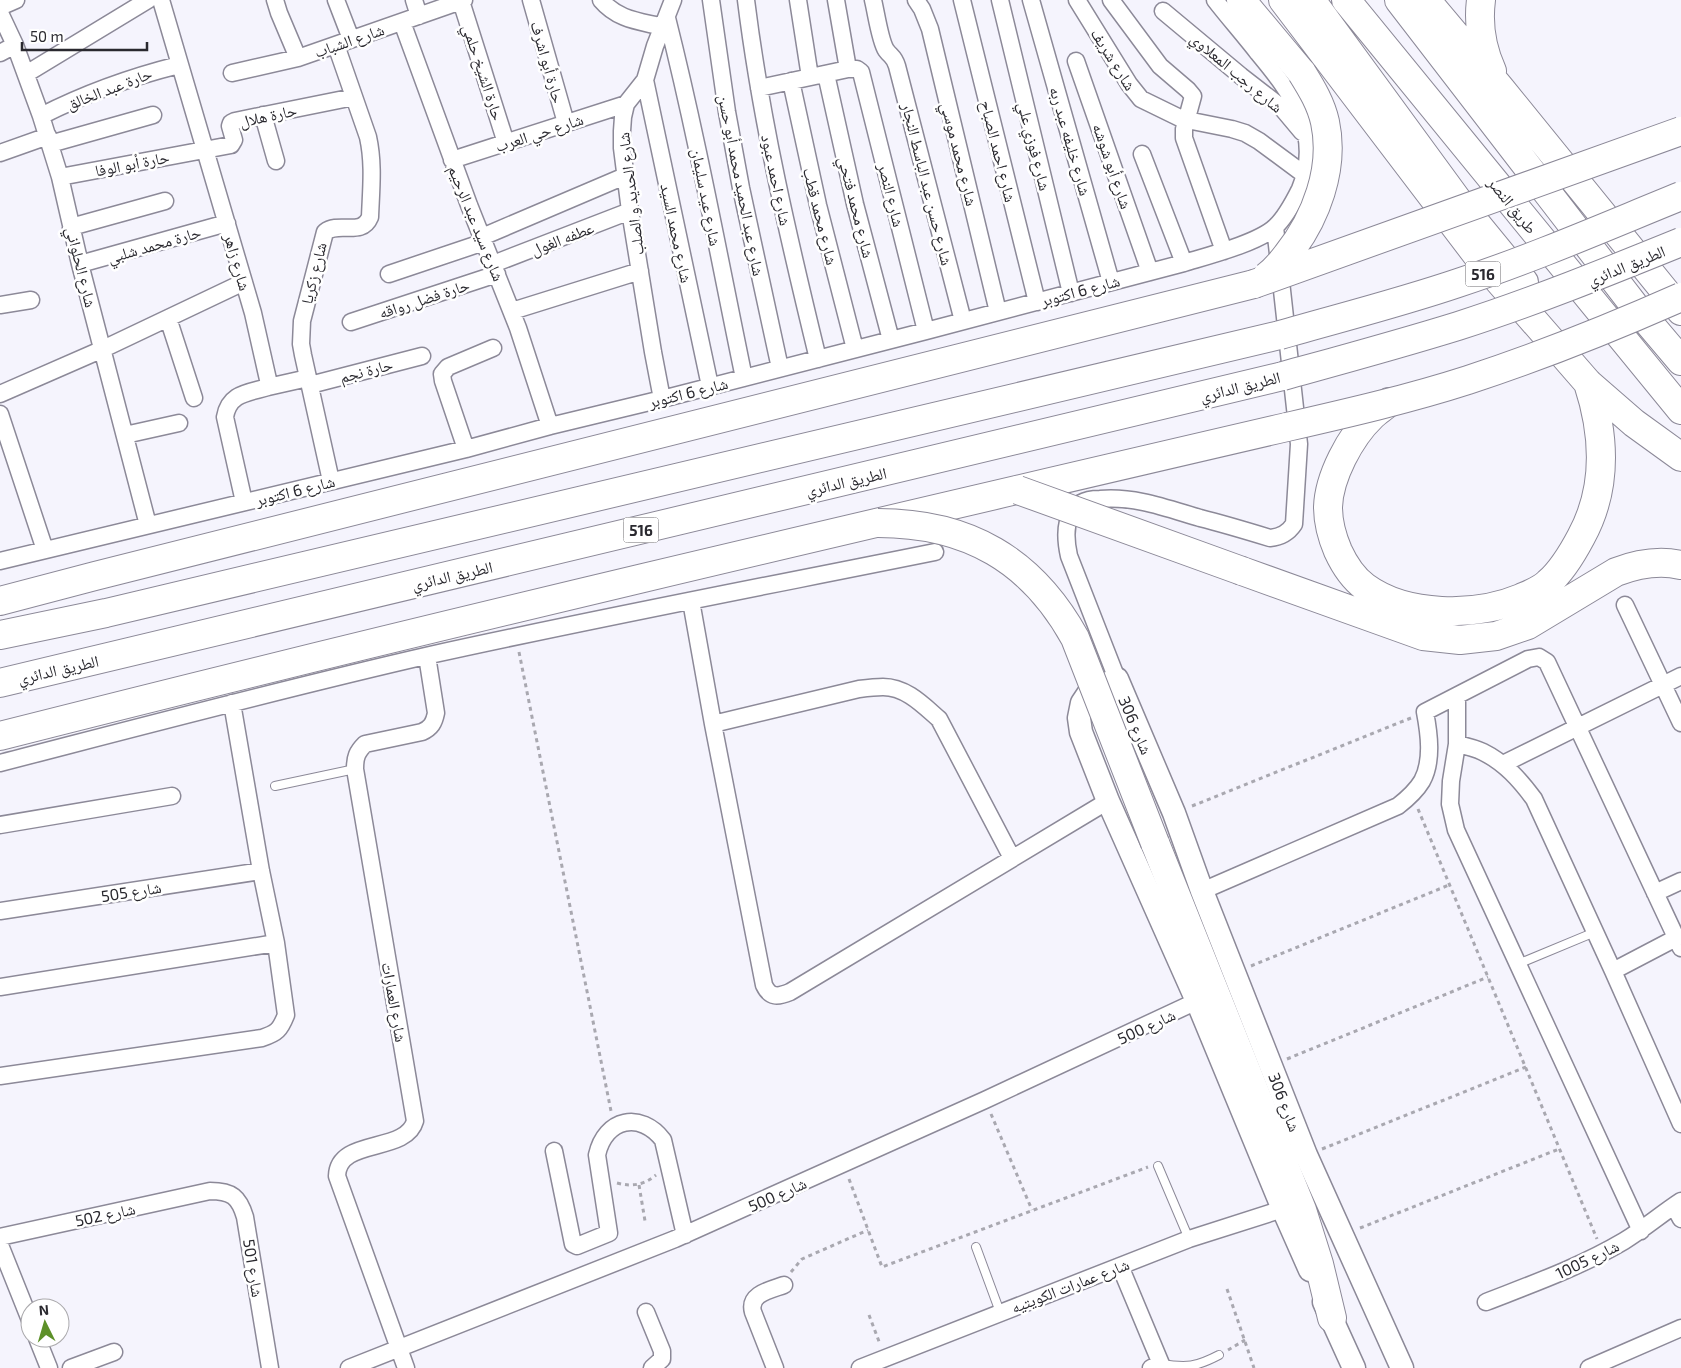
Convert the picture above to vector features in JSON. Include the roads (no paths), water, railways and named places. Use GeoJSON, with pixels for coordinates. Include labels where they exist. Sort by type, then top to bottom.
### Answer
{"type":"FeatureCollection","features":[{"type":"Feature","properties":{"kind":"highway"},"geometry":{"type":"LineString","coordinates":[[1241,0],[1302,74],[1312,89],[1320,105],[1328,140],[1325,177],[1305,230],[1282,261],[1269,274],[1254,284]]}},
{"type":"Feature","properties":{"kind":"highway"},"geometry":{"type":"LineString","coordinates":[[1283,0],[1480,259],[1588,383],[1634,423],[1681,457]]}},
{"type":"Feature","properties":{"kind":"highway"},"geometry":{"type":"LineString","coordinates":[[1311,0],[1461,205],[1591,365],[1644,416],[1681,438]]}},
{"type":"Feature","properties":{"kind":"highway","name":"طريق النصر"},"geometry":{"type":"LineString","coordinates":[[1346,0],[1681,410]]}},
{"type":"Feature","properties":{"kind":"highway","name":"طريق النصر"},"geometry":{"type":"LineString","coordinates":[[1399,0],[1637,309],[1681,361]]}},
{"type":"Feature","properties":{"kind":"highway"},"geometry":{"type":"LineString","coordinates":[[1426,0],[1681,311]]}},
{"type":"Feature","properties":{"kind":"highway"},"geometry":{"type":"LineString","coordinates":[[1481,0],[1481,36],[1488,62],[1500,88]]}},
{"type":"Feature","properties":{"kind":"highway"},"geometry":{"type":"LineString","coordinates":[[0,601],[104,573],[1254,284],[1675,131]]}},
{"type":"Feature","properties":{"kind":"highway","name":"516"},"geometry":{"type":"LineString","coordinates":[[0,635],[116,611],[1280,335],[1403,301],[1459,283],[1681,196]]}},
{"type":"Feature","properties":{"kind":"highway","name":"الطريق الدائري"},"geometry":{"type":"LineString","coordinates":[[0,683],[1283,376],[1407,342],[1475,320],[1559,291],[1681,242]]}},
{"type":"Feature","properties":{"kind":"highway"},"geometry":{"type":"LineString","coordinates":[[0,736],[242,675],[878,523],[1287,428],[1389,402],[1466,380],[1542,355],[1616,326],[1681,297]]}},
{"type":"Feature","properties":{"kind":"highway"},"geometry":{"type":"LineString","coordinates":[[1389,402],[1372,416],[1360,430],[1341,460],[1334,477],[1328,506],[1332,537],[1344,564],[1364,586],[1390,601],[1438,610],[1475,611],[1512,602],[1547,584],[1562,568],[1585,530],[1593,510],[1601,468],[1599,425],[1588,383]]}},
{"type":"Feature","properties":{"kind":"highway"},"geometry":{"type":"LineString","coordinates":[[1018,490],[1424,636],[1442,639],[1478,639],[1512,631],[1543,617],[1616,572],[1644,564],[1681,565]]}},
{"type":"Feature","properties":{"kind":"highway"},"geometry":{"type":"LineString","coordinates":[[878,523],[900,523],[937,528],[985,546],[1004,557],[1027,575],[1052,601],[1065,619],[1075,638],[1302,1210],[1332,1318]]}},
{"type":"Feature","properties":{"kind":"highway"},"geometry":{"type":"LineString","coordinates":[[0,728],[50,723]]}},
{"type":"Feature","properties":{"kind":"street"},"geometry":{"type":"LineString","coordinates":[[0,6],[16,0]]}},
{"type":"Feature","properties":{"kind":"street"},"geometry":{"type":"LineString","coordinates":[[26,74],[148,0]]}},
{"type":"Feature","properties":{"kind":"street","name":"شارع زاهر"},"geometry":{"type":"LineString","coordinates":[[160,0],[244,282],[261,343],[268,387]]}},
{"type":"Feature","properties":{"kind":"street"},"geometry":{"type":"LineString","coordinates":[[275,0],[298,58]]}},
{"type":"Feature","properties":{"kind":"street","name":"شارع زكريا"},"geometry":{"type":"LineString","coordinates":[[331,481],[302,344],[302,322],[322,238],[328,229],[364,226],[370,217],[372,176],[371,150],[354,97],[336,0]]}},
{"type":"Feature","properties":{"kind":"street"},"geometry":{"type":"LineString","coordinates":[[414,0],[419,16]]}},
{"type":"Feature","properties":{"kind":"street","name":"حارة أبو اشرف"},"geometry":{"type":"LineString","coordinates":[[531,0],[566,123]]}},
{"type":"Feature","properties":{"kind":"street"},"geometry":{"type":"LineString","coordinates":[[601,0],[617,15],[628,19],[665,22]]}},
{"type":"Feature","properties":{"kind":"street","name":"شارع الحديد و الصلب"},"geometry":{"type":"LineString","coordinates":[[662,399],[630,211],[622,148],[622,131],[626,104],[645,80],[655,46],[673,0]]}},
{"type":"Feature","properties":{"kind":"street","name":"شارع عبد الحميد محمد أبو حسن"},"geometry":{"type":"LineString","coordinates":[[711,0],[727,112],[741,188],[780,368]]}},
{"type":"Feature","properties":{"kind":"street","name":"شارع احمد عبود"},"geometry":{"type":"LineString","coordinates":[[746,0],[768,141],[818,359]]}},
{"type":"Feature","properties":{"kind":"street","name":"شارع محمد فتحي"},"geometry":{"type":"LineString","coordinates":[[798,0],[891,340]]}},
{"type":"Feature","properties":{"kind":"street"},"geometry":{"type":"LineString","coordinates":[[759,88],[848,69],[836,0]]}},
{"type":"Feature","properties":{"kind":"street","name":"شارع حسن عبد الباسط النجار"},"geometry":{"type":"LineString","coordinates":[[873,0],[886,50],[895,59],[897,66],[963,321]]}},
{"type":"Feature","properties":{"kind":"street","name":"شارع محمد موسي"},"geometry":{"type":"LineString","coordinates":[[916,0],[930,29],[998,312]]}},
{"type":"Feature","properties":{"kind":"street","name":"شارع احمد الصباح"},"geometry":{"type":"LineString","coordinates":[[962,0],[1037,302]]}},
{"type":"Feature","properties":{"kind":"street","name":"شارع فوزي علي"},"geometry":{"type":"LineString","coordinates":[[1000,0],[1071,293]]}},
{"type":"Feature","properties":{"kind":"street","name":"شارع خليفه عبد ربه"},"geometry":{"type":"LineString","coordinates":[[1031,0],[1111,282]]}},
{"type":"Feature","properties":{"kind":"street","name":"شارع شريف"},"geometry":{"type":"LineString","coordinates":[[1077,0],[1136,95],[1141,99],[1176,118],[1232,129],[1245,134],[1259,141],[1305,175]]}},
{"type":"Feature","properties":{"kind":"street"},"geometry":{"type":"LineString","coordinates":[[1111,0],[1160,66],[1192,92],[1193,100],[1184,129],[1186,146],[1224,251]]}},
{"type":"Feature","properties":{"kind":"street","name":"شارع 6 اكتوبر"},"geometry":{"type":"LineString","coordinates":[[1,556],[45,550],[466,449],[1184,263],[1253,240],[1275,227],[1295,200],[1305,175],[1308,158],[1307,138],[1298,110],[1288,90],[1215,0]]}},
{"type":"Feature","properties":{"kind":"street","name":"شارع الشباب"},"geometry":{"type":"LineString","coordinates":[[232,73],[298,58],[462,1]]}},
{"type":"Feature","properties":{"kind":"street","name":"حارة الشيخ حلمي"},"geometry":{"type":"LineString","coordinates":[[462,1],[506,142]]}},
{"type":"Feature","properties":{"kind":"street","name":"شارع رجب المعلاوي"},"geometry":{"type":"LineString","coordinates":[[1163,11],[1281,107],[1307,138]]}},
{"type":"Feature","properties":{"kind":"street","name":"شارع الحلواني"},"geometry":{"type":"LineString","coordinates":[[0,14],[7,49],[26,74],[60,177],[80,264],[148,525]]}},
{"type":"Feature","properties":{"kind":"street","name":"شارع سيد عبد الرحيم"},"geometry":{"type":"LineString","coordinates":[[402,22],[452,160],[512,311],[550,426]]}},
{"type":"Feature","properties":{"kind":"street","name":"شارع عيد سليمان"},"geometry":{"type":"LineString","coordinates":[[665,22],[702,169],[744,378]]}},
{"type":"Feature","properties":{"kind":"street","name":"شارع أبو شوشه"},"geometry":{"type":"LineString","coordinates":[[1076,61],[1150,272]]}},
{"type":"Feature","properties":{"kind":"street","name":"حارة عبد الخالق"},"geometry":{"type":"LineString","coordinates":[[41,116],[95,91],[179,64]]}},
{"type":"Feature","properties":{"kind":"street","name":"شارع النصر"},"geometry":{"type":"LineString","coordinates":[[848,69],[857,69],[861,72],[926,331]]}},
{"type":"Feature","properties":{"kind":"street","name":"شارع محمد السيد"},"geometry":{"type":"LineString","coordinates":[[645,80],[710,386]]}},
{"type":"Feature","properties":{"kind":"street","name":"شارع محمد قطب"},"geometry":{"type":"LineString","coordinates":[[791,81],[818,205],[855,349]]}},
{"type":"Feature","properties":{"kind":"street","name":"حارة هلال"},"geometry":{"type":"LineString","coordinates":[[204,150],[232,144],[234,140],[230,126],[233,122],[354,97]]}},
{"type":"Feature","properties":{"kind":"street","name":"شارع حي العرب"},"geometry":{"type":"LineString","coordinates":[[452,160],[626,104]]}},
{"type":"Feature","properties":{"kind":"street"},"geometry":{"type":"LineString","coordinates":[[0,153],[153,115]]}},
{"type":"Feature","properties":{"kind":"street"},"geometry":{"type":"LineString","coordinates":[[263,115],[276,161]]}},
{"type":"Feature","properties":{"kind":"street","name":"حارة أبو الوفا"},"geometry":{"type":"LineString","coordinates":[[60,177],[204,150]]}},
{"type":"Feature","properties":{"kind":"street"},"geometry":{"type":"LineString","coordinates":[[1142,154],[1184,263]]}},
{"type":"Feature","properties":{"kind":"street"},"geometry":{"type":"LineString","coordinates":[[389,274],[483,240],[625,176]]}},
{"type":"Feature","properties":{"kind":"street"},"geometry":{"type":"LineString","coordinates":[[71,227],[165,201]]}},
{"type":"Feature","properties":{"kind":"street","name":"عطفه الغول"},"geometry":{"type":"LineString","coordinates":[[495,269],[630,211]]}},
{"type":"Feature","properties":{"kind":"street","name":"حارة محمد شلبي"},"geometry":{"type":"LineString","coordinates":[[80,264],[227,223]]}},
{"type":"Feature","properties":{"kind":"street"},"geometry":{"type":"LineString","coordinates":[[1116,679],[1069,556],[1066,533],[1068,522],[1073,512],[1081,503],[1115,498],[1135,499],[1174,508],[1270,538],[1285,534],[1294,524],[1299,444],[1275,227]]}},
{"type":"Feature","properties":{"kind":"street","name":"حارة فضل رواقه"},"geometry":{"type":"LineString","coordinates":[[351,322],[495,269]]}},
{"type":"Feature","properties":{"kind":"street"},"geometry":{"type":"LineString","coordinates":[[512,311],[640,271]]}},
{"type":"Feature","properties":{"kind":"street"},"geometry":{"type":"LineString","coordinates":[[0,394],[103,349],[244,282]]}},
{"type":"Feature","properties":{"kind":"street"},"geometry":{"type":"LineString","coordinates":[[0,304],[31,300]]}},
{"type":"Feature","properties":{"kind":"street"},"geometry":{"type":"LineString","coordinates":[[168,318],[194,398]]}},
{"type":"Feature","properties":{"kind":"street"},"geometry":{"type":"LineString","coordinates":[[466,449],[442,374],[448,367],[493,348]]}},
{"type":"Feature","properties":{"kind":"street","name":"حارة نجم"},"geometry":{"type":"LineString","coordinates":[[268,387],[309,382],[422,356]]}},
{"type":"Feature","properties":{"kind":"street"},"geometry":{"type":"LineString","coordinates":[[244,502],[225,417],[226,411],[234,399],[242,394],[268,387]]}},
{"type":"Feature","properties":{"kind":"street"},"geometry":{"type":"LineString","coordinates":[[0,414],[45,550]]}},
{"type":"Feature","properties":{"kind":"street"},"geometry":{"type":"LineString","coordinates":[[125,435],[179,423]]}},
{"type":"Feature","properties":{"kind":"street"},"geometry":{"type":"LineString","coordinates":[[0,763],[232,703],[427,656],[516,636],[935,552]]}},
{"type":"Feature","properties":{"kind":"street"},"geometry":{"type":"LineString","coordinates":[[692,601],[713,724],[764,985],[767,992],[773,995],[780,996],[790,992],[1108,801]]}},
{"type":"Feature","properties":{"kind":"street"},"geometry":{"type":"LineString","coordinates":[[1625,605],[1681,723]]}},
{"type":"Feature","properties":{"kind":"street","name":"شارع العمارات"},"geometry":{"type":"LineString","coordinates":[[406,1368],[337,1176],[338,1169],[344,1158],[350,1154],[407,1134],[415,1120],[354,759],[358,751],[365,744],[422,732],[434,722],[436,714],[427,656]]}},
{"type":"Feature","properties":{"kind":"street"},"geometry":{"type":"LineString","coordinates":[[1202,891],[1398,806],[1412,795],[1423,780],[1428,764],[1429,736],[1426,712],[1528,659],[1539,657],[1547,662],[1679,943],[1613,971]]}},
{"type":"Feature","properties":{"kind":"street"},"geometry":{"type":"LineString","coordinates":[[1503,764],[1681,676]]}},
{"type":"Feature","properties":{"kind":"street","name":"شارع 306"},"geometry":{"type":"LineString","coordinates":[[1354,1368],[1283,1210],[1198,1002],[1108,801],[1081,732],[1079,718],[1082,703],[1090,691],[1116,679],[1174,813],[1202,891],[1306,1155],[1402,1368]]}},
{"type":"Feature","properties":{"kind":"street"},"geometry":{"type":"LineString","coordinates":[[713,724],[859,689],[884,686],[906,693],[939,719],[1012,858]]}},
{"type":"Feature","properties":{"kind":"street"},"geometry":{"type":"LineString","coordinates":[[1457,696],[1457,744],[1451,781],[1450,804],[1456,830],[1641,1231]]}},
{"type":"Feature","properties":{"kind":"street"},"geometry":{"type":"LineString","coordinates":[[0,1076],[262,1038],[275,1034],[282,1025],[286,1015],[276,943],[261,871],[232,703]]}},
{"type":"Feature","properties":{"kind":"street"},"geometry":{"type":"LineString","coordinates":[[1457,744],[1483,752],[1503,764],[1520,780],[1534,799],[1681,1124]]}},
{"type":"Feature","properties":{"kind":"street"},"geometry":{"type":"LineString","coordinates":[[0,825],[172,796]]}},
{"type":"Feature","properties":{"kind":"street","name":"شارع 505"},"geometry":{"type":"LineString","coordinates":[[0,911],[261,871]]}},
{"type":"Feature","properties":{"kind":"street"},"geometry":{"type":"LineString","coordinates":[[1655,893],[1681,881]]}},
{"type":"Feature","properties":{"kind":"street"},"geometry":{"type":"LineString","coordinates":[[0,987],[276,943]]}},
{"type":"Feature","properties":{"kind":"street","name":"شارع 500"},"geometry":{"type":"LineString","coordinates":[[349,1368],[684,1235],[1198,1002]]}},
{"type":"Feature","properties":{"kind":"street"},"geometry":{"type":"LineString","coordinates":[[554,1151],[574,1246],[609,1234],[597,1155],[600,1144],[606,1134],[614,1126],[625,1122],[647,1125],[656,1131],[663,1140],[684,1235]]}},
{"type":"Feature","properties":{"kind":"street","name":"شارع 502"},"geometry":{"type":"LineString","coordinates":[[0,1237],[210,1191]]}},
{"type":"Feature","properties":{"kind":"street","name":"شارع 501"},"geometry":{"type":"LineString","coordinates":[[210,1191],[223,1191],[234,1196],[242,1205],[270,1368]]}},
{"type":"Feature","properties":{"kind":"street","name":"شارع 1005"},"geometry":{"type":"LineString","coordinates":[[1486,1302],[1569,1269],[1603,1253],[1679,1209]]}},
{"type":"Feature","properties":{"kind":"street","name":"شارع عمارات الكويتيه"},"geometry":{"type":"LineString","coordinates":[[860,1368],[890,1361],[1000,1312],[1189,1239],[1283,1210]]}},
{"type":"Feature","properties":{"kind":"street"},"geometry":{"type":"LineString","coordinates":[[0,1245],[21,1298]]}},
{"type":"Feature","properties":{"kind":"street"},"geometry":{"type":"LineString","coordinates":[[1120,1266],[1156,1366]]}},
{"type":"Feature","properties":{"kind":"street"},"geometry":{"type":"LineString","coordinates":[[775,1368],[753,1312],[752,1303],[757,1296],[784,1285]]}},
{"type":"Feature","properties":{"kind":"street"},"geometry":{"type":"LineString","coordinates":[[646,1312],[662,1351],[662,1359],[652,1368]]}},
{"type":"Feature","properties":{"kind":"street"},"geometry":{"type":"LineString","coordinates":[[1589,1368],[1619,1362],[1681,1328]]}},
{"type":"Feature","properties":{"kind":"street"},"geometry":{"type":"LineString","coordinates":[[41,1348],[49,1368]]}},
{"type":"Feature","properties":{"kind":"street"},"geometry":{"type":"LineString","coordinates":[[71,1368],[114,1352]]}},
{"type":"Feature","properties":{"kind":"lane"},"geometry":{"type":"LineString","coordinates":[[275,786],[355,769]]}},
{"type":"Feature","properties":{"kind":"lane"},"geometry":{"type":"LineString","coordinates":[[1518,964],[1595,932]]}},
{"type":"Feature","properties":{"kind":"lane"},"geometry":{"type":"LineString","coordinates":[[1158,1166],[1189,1239]]}},
{"type":"Feature","properties":{"kind":"lane"},"geometry":{"type":"LineString","coordinates":[[976,1247],[1000,1312]]}},
{"type":"Feature","properties":{"kind":"lane"},"geometry":{"type":"LineString","coordinates":[[1156,1366],[1181,1367],[1201,1364],[1219,1355]]}}]}
